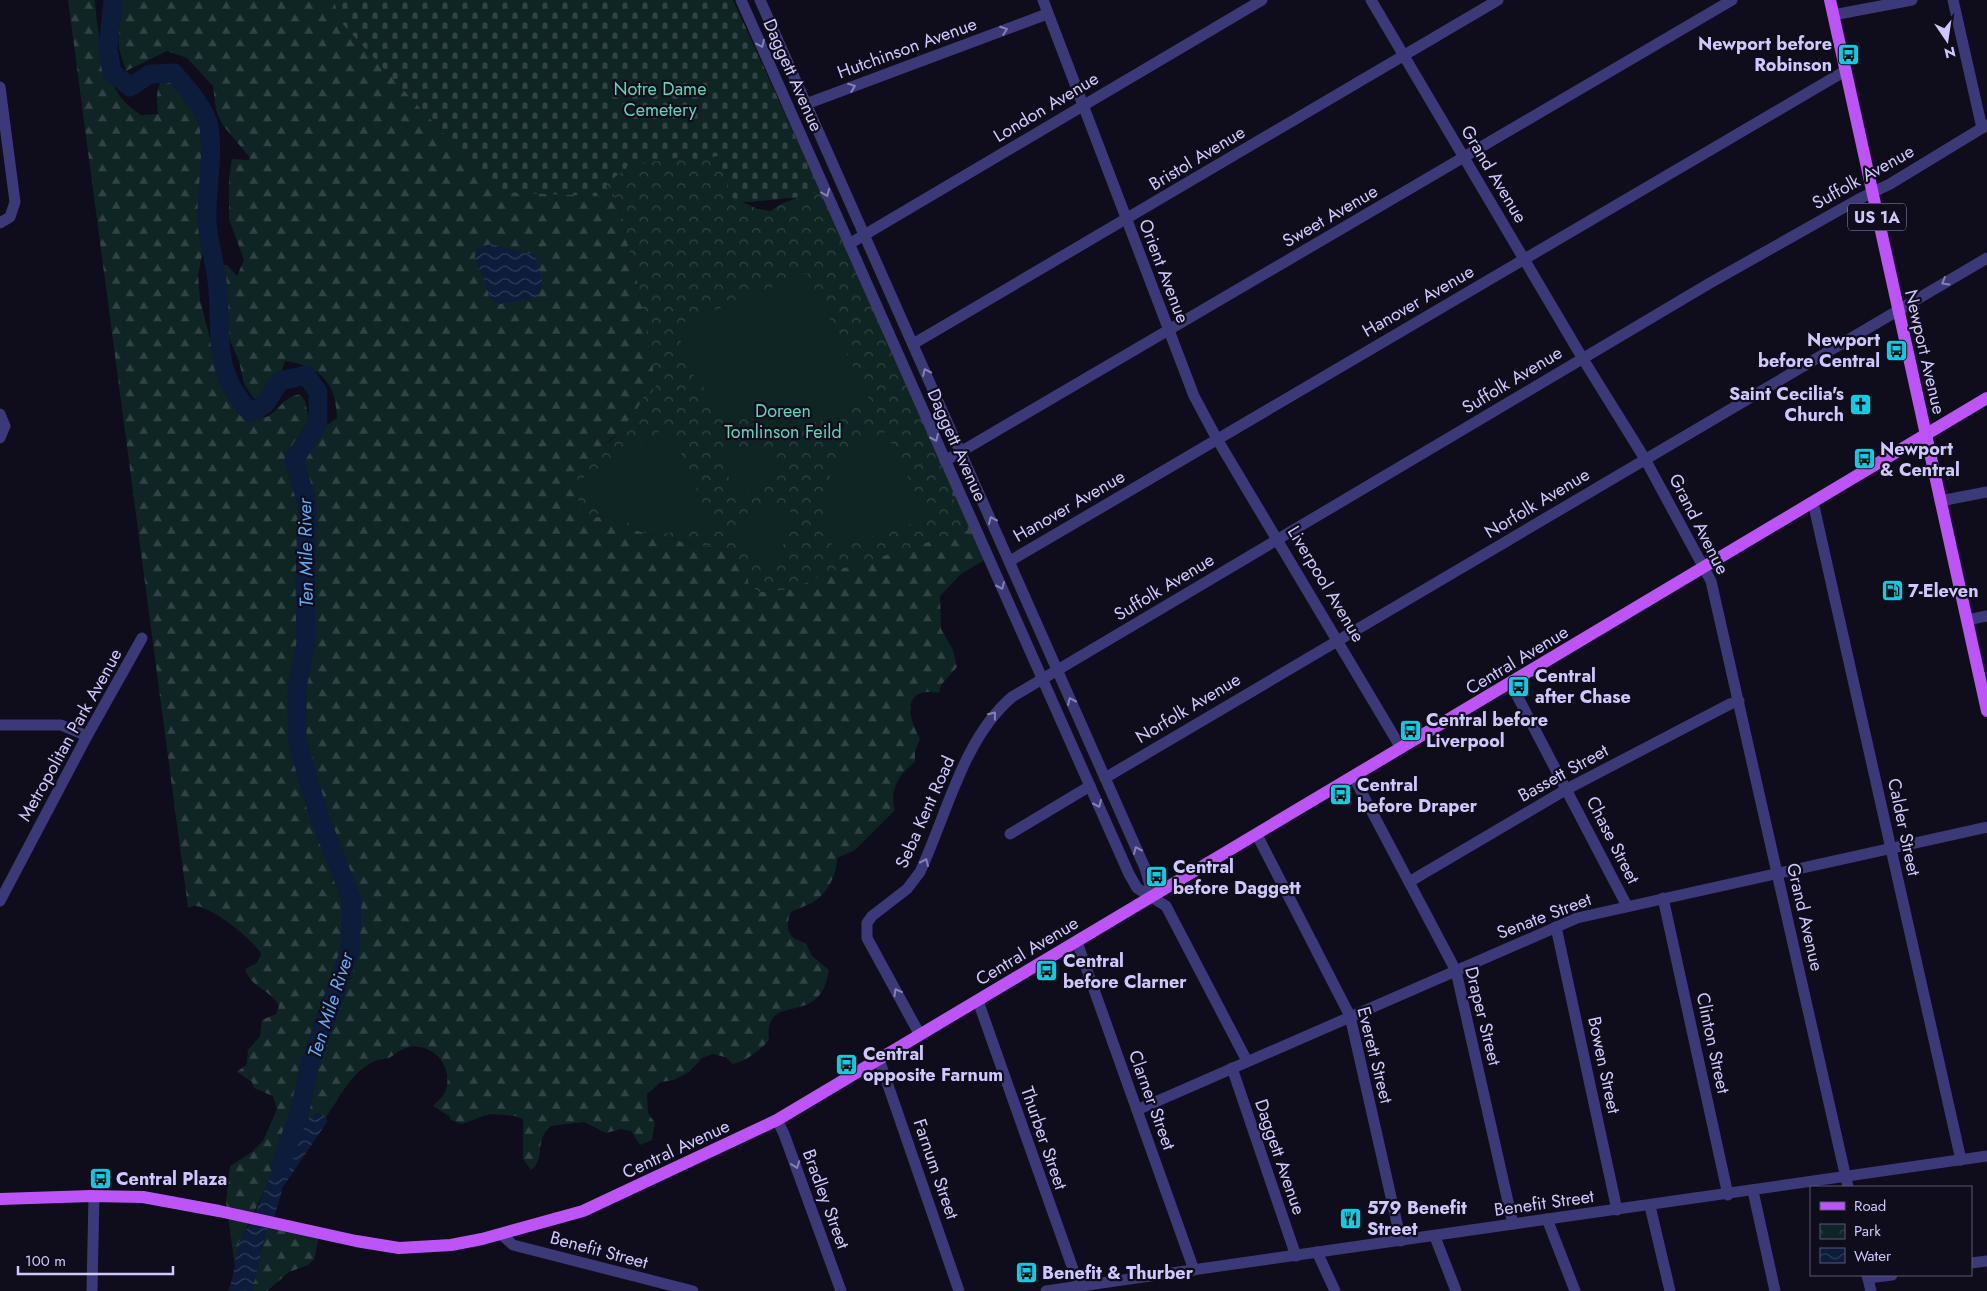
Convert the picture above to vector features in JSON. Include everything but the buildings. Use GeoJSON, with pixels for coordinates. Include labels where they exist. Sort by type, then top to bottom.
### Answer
{"type":"FeatureCollection","features":[{"type":"Feature","properties":{"kind":"main road","name":"Newport Avenue"},"geometry":{"type":"LineString","coordinates":[[1830,0],[1987,711]]}},
{"type":"Feature","properties":{"kind":"main road","name":"Central Avenue"},"geometry":{"type":"LineString","coordinates":[[0,1199],[94,1196],[161,1200],[356,1241],[399,1248],[451,1245],[501,1234],[583,1211],[778,1120],[1987,398]]}},
{"type":"Feature","properties":{"kind":"street","name":"Daggett Avenue"},"geometry":{"type":"LineString","coordinates":[[741,0],[1133,882],[1137,888],[1166,906],[1247,1061]]}},
{"type":"Feature","properties":{"kind":"street","name":"Daggett Avenue"},"geometry":{"type":"LineString","coordinates":[[760,0],[866,234],[1145,868],[1152,896]]}},
{"type":"Feature","properties":{"kind":"street","name":"Orient Avenue"},"geometry":{"type":"LineString","coordinates":[[1043,0],[1168,331],[1194,396],[1217,440]]}},
{"type":"Feature","properties":{"kind":"street","name":"London Avenue"},"geometry":{"type":"LineString","coordinates":[[849,244],[1262,0]]}},
{"type":"Feature","properties":{"kind":"street","name":"Grand Avenue"},"geometry":{"type":"LineString","coordinates":[[1371,0],[1583,359],[1645,459],[1711,582],[1847,1182]]}},
{"type":"Feature","properties":{"kind":"street","name":"Bristol Avenue"},"geometry":{"type":"LineString","coordinates":[[913,344],[1498,0]]}},
{"type":"Feature","properties":{"kind":"street","name":"Sweet Avenue"},"geometry":{"type":"LineString","coordinates":[[945,461],[1732,0]]}},
{"type":"Feature","properties":{"kind":"street"},"geometry":{"type":"LineString","coordinates":[[1833,15],[1912,0]]}},
{"type":"Feature","properties":{"kind":"street"},"geometry":{"type":"LineString","coordinates":[[1953,0],[1984,127]]}},
{"type":"Feature","properties":{"kind":"street","name":"Hutchinson Avenue"},"geometry":{"type":"LineString","coordinates":[[806,104],[1047,14]]}},
{"type":"Feature","properties":{"kind":"street","name":"Hanover Avenue"},"geometry":{"type":"LineString","coordinates":[[1010,561],[1845,71]]}},
{"type":"Feature","properties":{"kind":"street"},"geometry":{"type":"LineString","coordinates":[[0,87],[15,202],[10,217],[0,223]]}},
{"type":"Feature","properties":{"kind":"street","name":"Suffolk Avenue"},"geometry":{"type":"LineString","coordinates":[[1058,670],[1726,274],[1859,198],[1872,194],[1984,127]]}},
{"type":"Feature","properties":{"kind":"street","name":"Norfolk Avenue"},"geometry":{"type":"LineString","coordinates":[[1105,778],[1897,309],[1987,258]]}},
{"type":"Feature","properties":{"kind":"street"},"geometry":{"type":"LineString","coordinates":[[0,414],[5,426],[0,438]]}},
{"type":"Feature","properties":{"kind":"street","name":"Liverpool Avenue"},"geometry":{"type":"LineString","coordinates":[[1217,440],[1339,640],[1401,748]]}},
{"type":"Feature","properties":{"kind":"street"},"geometry":{"type":"LineString","coordinates":[[1940,501],[1987,492]]}},
{"type":"Feature","properties":{"kind":"street","name":"Calder Street"},"geometry":{"type":"LineString","coordinates":[[1813,502],[1961,1160]]}},
{"type":"Feature","properties":{"kind":"street"},"geometry":{"type":"LineString","coordinates":[[1967,620],[1987,616]]}},
{"type":"Feature","properties":{"kind":"street","name":"Metropolitan Park Avenue"},"geometry":{"type":"LineString","coordinates":[[0,901],[87,736],[142,638]]}},
{"type":"Feature","properties":{"kind":"street","name":"Seba Kent Road"},"geometry":{"type":"LineString","coordinates":[[920,1035],[867,938],[867,923],[872,916],[907,889],[920,872],[945,810],[984,727],[998,709],[1012,696],[1058,670]]}},
{"type":"Feature","properties":{"kind":"street","name":"Chase Street"},"geometry":{"type":"LineString","coordinates":[[1511,684],[1627,906]]}},
{"type":"Feature","properties":{"kind":"street","name":"Bassett Street"},"geometry":{"type":"LineString","coordinates":[[1409,882],[1567,789],[1739,701]]}},
{"type":"Feature","properties":{"kind":"street"},"geometry":{"type":"LineString","coordinates":[[0,725],[61,725],[87,736]]}},
{"type":"Feature","properties":{"kind":"street","name":"Draper Street"},"geometry":{"type":"LineString","coordinates":[[1353,776],[1456,971],[1513,1224]]}},
{"type":"Feature","properties":{"kind":"street"},"geometry":{"type":"LineString","coordinates":[[1010,834],[1090,786]]}},
{"type":"Feature","properties":{"kind":"street","name":"Senate Street"},"geometry":{"type":"LineString","coordinates":[[1137,1110],[1577,918],[1776,872],[1987,827]]}},
{"type":"Feature","properties":{"kind":"street","name":"Everett Street"},"geometry":{"type":"LineString","coordinates":[[1257,835],[1350,1016],[1401,1241]]}},
{"type":"Feature","properties":{"kind":"street","name":"Clinton Street"},"geometry":{"type":"LineString","coordinates":[[1663,898],[1728,1195]]}},
{"type":"Feature","properties":{"kind":"street","name":"Bowen Street"},"geometry":{"type":"LineString","coordinates":[[1556,927],[1617,1210]]}},
{"type":"Feature","properties":{"kind":"street","name":"Clarner Street"},"geometry":{"type":"LineString","coordinates":[[1077,942],[1194,1270]]}},
{"type":"Feature","properties":{"kind":"street","name":"Thurber Street"},"geometry":{"type":"LineString","coordinates":[[978,1001],[1079,1286]]}},
{"type":"Feature","properties":{"kind":"street","name":"Farnum Street"},"geometry":{"type":"LineString","coordinates":[[879,1059],[959,1291]]}},
{"type":"Feature","properties":{"kind":"street","name":"Daggett Avenue"},"geometry":{"type":"LineString","coordinates":[[1232,1068],[1296,1256]]}},
{"type":"Feature","properties":{"kind":"street","name":"Bradley Street"},"geometry":{"type":"LineString","coordinates":[[778,1120],[841,1291]]}},
{"type":"Feature","properties":{"kind":"street","name":"Benefit Street"},"geometry":{"type":"LineString","coordinates":[[1046,1291],[1079,1286],[1095,1288],[1194,1270],[1435,1237],[1547,1219],[1728,1195],[1847,1182],[1987,1156]]}},
{"type":"Feature","properties":{"kind":"street"},"geometry":{"type":"LineString","coordinates":[[1753,1192],[1775,1291]]}},
{"type":"Feature","properties":{"kind":"street"},"geometry":{"type":"LineString","coordinates":[[92,1291],[94,1196]]}},
{"type":"Feature","properties":{"kind":"street"},"geometry":{"type":"LineString","coordinates":[[1650,1206],[1670,1291]]}},
{"type":"Feature","properties":{"kind":"street"},"geometry":{"type":"LineString","coordinates":[[1547,1219],[1575,1291]]}},
{"type":"Feature","properties":{"kind":"street","name":"Benefit Street"},"geometry":{"type":"LineString","coordinates":[[501,1234],[513,1245],[647,1286],[693,1291]]}},
{"type":"Feature","properties":{"kind":"street"},"geometry":{"type":"LineString","coordinates":[[1435,1237],[1456,1291]]}},
{"type":"Feature","properties":{"kind":"street"},"geometry":{"type":"LineString","coordinates":[[1317,1252],[1335,1291]]}},
{"type":"Feature","properties":{"kind":"street"},"geometry":{"type":"LineString","coordinates":[[1972,1263],[1987,1261]]}},
{"type":"Feature","properties":{"kind":"street"},"geometry":{"type":"LineString","coordinates":[[1868,1277],[1871,1291]]}},
{"type":"Feature","properties":{"kind":"green space"},"geometry":{"type":"Polygon","coordinates":[[[68,0],[95,0],[101,42],[109,75],[118,93],[133,109],[141,115],[158,114],[158,88],[167,75],[183,82],[195,100],[202,122],[205,211],[203,250],[198,275],[200,300],[213,350],[225,363],[237,405],[247,414],[267,417],[289,398],[300,394],[305,401],[309,420],[298,441],[297,445],[300,454],[311,450],[321,429],[337,418],[336,405],[329,385],[317,372],[308,367],[285,361],[273,397],[254,399],[244,384],[239,361],[225,329],[215,276],[223,265],[227,265],[237,276],[244,260],[229,219],[229,178],[232,159],[248,160],[250,158],[222,124],[216,110],[213,86],[187,58],[167,51],[126,71],[119,49],[117,0],[355,0],[611,190],[617,201],[638,285],[657,390],[628,424],[593,453],[583,513],[591,518],[605,516],[634,530],[695,545],[712,546],[727,550],[745,563],[749,585],[759,592],[789,590],[828,573],[910,529],[942,494],[955,486],[988,558],[961,574],[940,596],[941,629],[953,650],[957,667],[941,685],[939,693],[927,692],[913,698],[911,704],[912,721],[920,739],[915,751],[915,762],[904,771],[894,789],[893,803],[895,810],[855,850],[837,858],[833,877],[822,895],[812,903],[790,913],[789,933],[795,939],[806,943],[812,956],[829,970],[824,988],[814,1001],[779,1013],[773,1018],[769,1027],[769,1040],[748,1058],[733,1064],[725,1057],[713,1054],[702,1058],[689,1072],[674,1080],[661,1082],[647,1094],[648,1113],[655,1123],[652,1140],[640,1145],[631,1131],[621,1129],[606,1133],[584,1122],[551,1126],[543,1136],[539,1158],[531,1170],[523,1159],[523,1119],[515,1116],[489,1114],[462,1124],[451,1120],[449,1116],[433,1106],[445,1092],[447,1074],[445,1066],[434,1053],[427,1049],[409,1047],[389,1058],[368,1064],[348,1084],[326,1117],[318,1113],[302,1124],[280,1158],[240,1241],[235,1267],[226,1202],[230,1166],[252,1152],[263,1141],[277,1109],[273,1096],[254,1088],[252,1082],[237,1072],[247,1064],[248,1050],[260,1036],[262,1020],[276,1014],[279,1006],[271,996],[251,980],[245,969],[257,963],[261,954],[257,948],[232,925],[211,912],[195,906],[188,908],[68,0]]]}},
{"type":"Feature","properties":{"kind":"green space","name":"Notre Dame Cemetery"},"geometry":{"type":"Polygon","coordinates":[[[334,0],[733,0],[822,195],[749,202],[497,192],[339,20],[334,0]]]}},
{"type":"Feature","properties":{"kind":"green space","name":"Doreen Tomlinson Feild"},"geometry":{"type":"Polygon","coordinates":[[[688,156],[697,160],[718,156],[731,197],[758,209],[771,211],[788,201],[824,190],[955,486],[950,490],[968,530],[828,573],[789,590],[759,592],[749,585],[747,573],[727,550],[712,546],[695,545],[634,530],[605,516],[591,518],[583,513],[579,507],[577,473],[593,453],[614,438],[636,411],[644,396],[651,393],[656,386],[638,285],[617,201],[611,190],[606,187],[608,182],[626,169],[627,166],[688,156]]]}},
{"type":"Feature","properties":{"kind":"green space"},"geometry":{"type":"Polygon","coordinates":[[[807,273],[870,401],[831,419],[782,429],[724,413],[693,374],[675,326],[807,273]]]}},
{"type":"Feature","properties":{"kind":"green space"},"geometry":{"type":"Polygon","coordinates":[[[669,426],[712,525],[656,535],[603,511],[580,480],[669,426]]]}},
{"type":"Feature","properties":{"kind":"green space"},"geometry":{"type":"Polygon","coordinates":[[[886,432],[928,518],[833,549],[822,507],[833,466],[855,442],[886,432]]]}},
{"type":"Feature","properties":{"kind":"green space"},"geometry":{"type":"Polygon","coordinates":[[[740,447],[755,449],[770,457],[781,475],[736,496],[719,452],[740,447]]]}},
{"type":"Feature","properties":{"kind":"green space"},"geometry":{"type":"Polygon","coordinates":[[[772,504],[796,515],[774,566],[731,530],[747,513],[772,504]]]}},
{"type":"Feature","properties":{"kind":"green space"},"geometry":{"type":"Polygon","coordinates":[[[273,1221],[320,1233],[314,1259],[308,1265],[289,1272],[267,1291],[252,1291],[266,1232],[273,1221]]]}},
{"type":"Feature","properties":{"kind":"water"},"geometry":{"type":"Polygon","coordinates":[[[491,244],[535,255],[542,280],[539,297],[500,304],[490,300],[483,276],[474,259],[480,248],[491,244]]]}},
{"type":"Feature","properties":{"kind":"water"},"geometry":{"type":"Polygon","coordinates":[[[318,1113],[326,1117],[327,1122],[283,1187],[273,1221],[266,1232],[252,1291],[228,1291],[239,1242],[251,1222],[277,1161],[295,1131],[306,1120],[318,1113]]]}},
{"type":"Feature","properties":{"kind":"waterway","name":"Ten Mile River"},"geometry":{"type":"LineString","coordinates":[[113,0],[108,49],[112,72],[130,87],[150,74],[174,73],[195,98],[207,119],[211,150],[207,221],[217,281],[221,351],[229,382],[251,413],[265,404],[280,381],[306,375],[318,392],[318,423],[294,460],[307,503],[306,643],[297,688],[297,740],[318,813],[352,901],[350,951],[309,1066],[300,1111],[280,1167]]}},
{"type":"Feature","properties":{"kind":"place","name":"Newport before Robinson"},"geometry":{"type":"Point","coordinates":[1848,54]}},
{"type":"Feature","properties":{"kind":"place","name":"Newport before Central"},"geometry":{"type":"Point","coordinates":[1896,350]}},
{"type":"Feature","properties":{"kind":"place","name":"Saint Cecilia's Church"},"geometry":{"type":"Point","coordinates":[1860,404]}},
{"type":"Feature","properties":{"kind":"place","name":"Newport & Central"},"geometry":{"type":"Point","coordinates":[1864,459]}},
{"type":"Feature","properties":{"kind":"place","name":"7-Eleven"},"geometry":{"type":"Point","coordinates":[1892,591]}},
{"type":"Feature","properties":{"kind":"place","name":"Central after Chase"},"geometry":{"type":"Point","coordinates":[1519,686]}},
{"type":"Feature","properties":{"kind":"place","name":"Central before Liverpool"},"geometry":{"type":"Point","coordinates":[1410,730]}},
{"type":"Feature","properties":{"kind":"place","name":"Central before Draper"},"geometry":{"type":"Point","coordinates":[1341,795]}},
{"type":"Feature","properties":{"kind":"place","name":"Central before Daggett"},"geometry":{"type":"Point","coordinates":[1157,877]}},
{"type":"Feature","properties":{"kind":"place","name":"Central before Clarner"},"geometry":{"type":"Point","coordinates":[1047,971]}},
{"type":"Feature","properties":{"kind":"place","name":"Central opposite Farnum"},"geometry":{"type":"Point","coordinates":[847,1064]}},
{"type":"Feature","properties":{"kind":"place","name":"Central Plaza"},"geometry":{"type":"Point","coordinates":[100,1179]}},
{"type":"Feature","properties":{"kind":"place","name":"579 Benefit Street"},"geometry":{"type":"Point","coordinates":[1351,1218]}},
{"type":"Feature","properties":{"kind":"place","name":"Benefit & Thurber"},"geometry":{"type":"Point","coordinates":[1026,1273]}}]}
